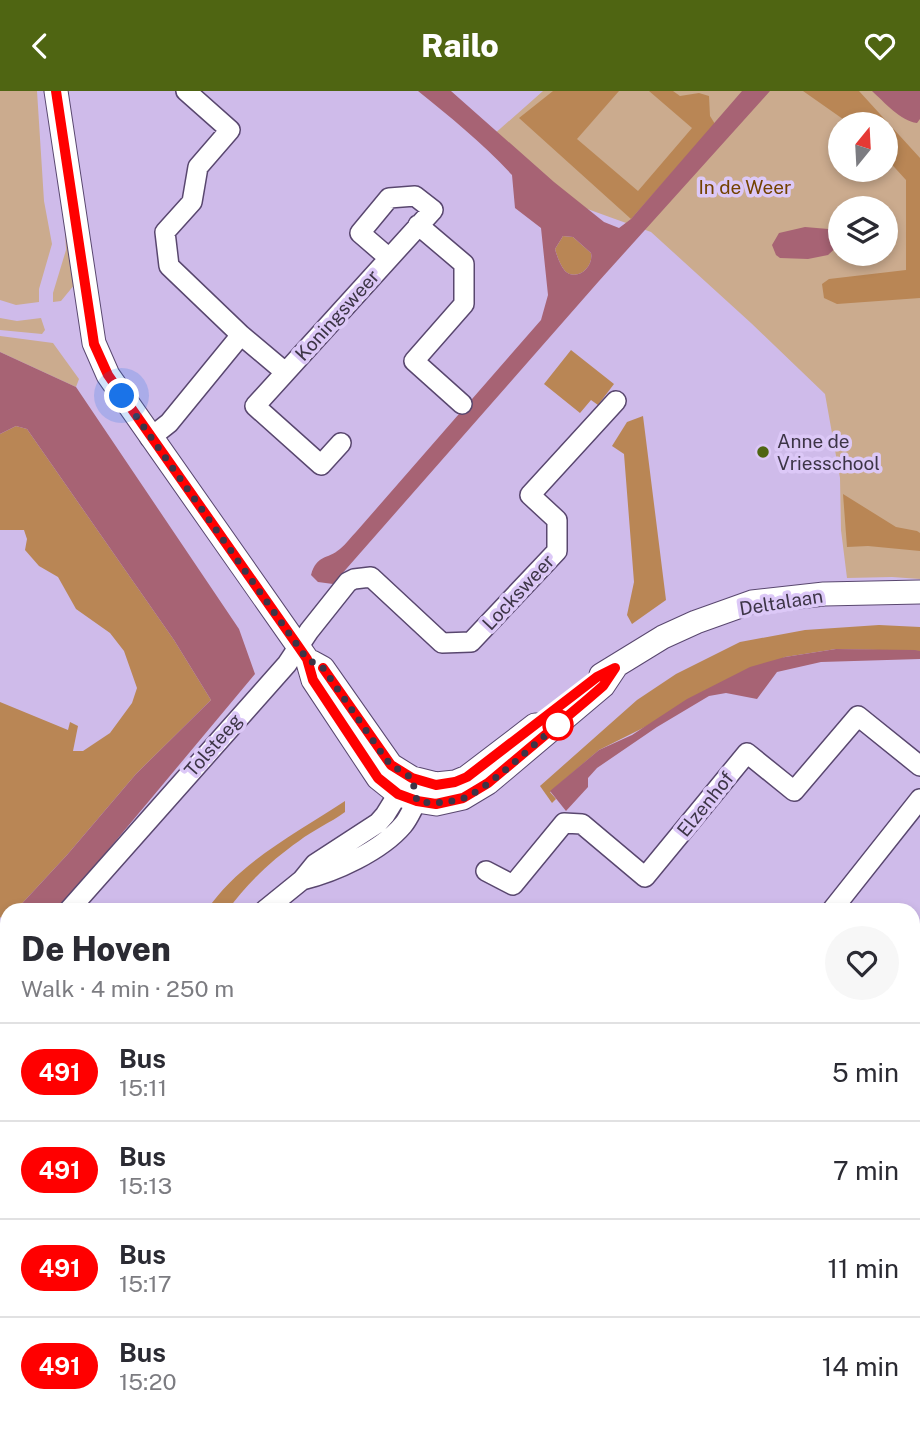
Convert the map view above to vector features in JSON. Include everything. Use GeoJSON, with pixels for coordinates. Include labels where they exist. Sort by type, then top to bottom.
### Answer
{"type":"FeatureCollection","features":[{"type":"Feature","properties":{"kind":"street"},"geometry":{"type":"LineString","coordinates":[[56,91],[94,344],[108,375],[302,652],[323,668],[409,791],[378,823],[315,864],[302,880],[274,903]]}},
{"type":"Feature","properties":{"kind":"street","name":"Koningsweer"},"geometry":{"type":"LineString","coordinates":[[186,91],[230,129],[198,167],[192,202],[165,232],[169,266],[241,335],[285,372]]}},
{"type":"Feature","properties":{"kind":"street","name":"Koningsweer"},"geometry":{"type":"LineString","coordinates":[[341,443],[321,465],[255,406],[433,210],[415,195],[389,198],[351,232],[388,258]]}},
{"type":"Feature","properties":{"kind":"street"},"geometry":{"type":"LineString","coordinates":[[418,225],[464,264],[464,304],[414,361],[462,404]]}},
{"type":"Feature","properties":{"kind":"street"},"geometry":{"type":"LineString","coordinates":[[150,438],[169,423],[241,335]]}},
{"type":"Feature","properties":{"kind":"street","name":"Locksweer"},"geometry":{"type":"LineString","coordinates":[[354,579],[371,577],[442,643],[471,642],[557,551],[557,520],[530,495],[616,401]]}},
{"type":"Feature","properties":{"kind":"street","name":"Tolsteeg"},"geometry":{"type":"LineString","coordinates":[[75,903],[287,664],[302,652],[348,582],[354,579]]}},
{"type":"Feature","properties":{"kind":"street","name":"Deltalaan"},"geometry":{"type":"LineString","coordinates":[[409,791],[467,777],[597,677],[663,637],[696,622],[752,602],[824,594],[920,593]]}},
{"type":"Feature","properties":{"kind":"street","name":"Elzenhof"},"geometry":{"type":"LineString","coordinates":[[486,871],[513,885],[564,823],[582,824],[645,877],[747,753],[794,791],[858,716],[920,766]]}},
{"type":"Feature","properties":{"kind":"street"},"geometry":{"type":"LineString","coordinates":[[838,903],[920,799]]}},
{"type":"Feature","properties":{"kind":"green space"},"geometry":{"type":"Polygon","coordinates":[[[0,91],[37,91],[44,201],[52,244],[39,289],[39,302],[16,305],[0,300],[0,91]]]}},
{"type":"Feature","properties":{"kind":"green space","name":"In de Weer"},"geometry":{"type":"Polygon","coordinates":[[[543,91],[920,91],[920,579],[847,578],[841,530],[840,478],[825,394],[651,232],[568,202],[492,136],[543,91]]]}},
{"type":"Feature","properties":{"kind":"green space"},"geometry":{"type":"Polygon","coordinates":[[[68,229],[75,284],[61,301],[53,302],[53,293],[66,250],[65,230],[68,229]]]}},
{"type":"Feature","properties":{"kind":"green space"},"geometry":{"type":"Polygon","coordinates":[[[0,318],[17,321],[41,318],[45,330],[42,334],[0,330],[0,318]]]}},
{"type":"Feature","properties":{"kind":"green space"},"geometry":{"type":"Polygon","coordinates":[[[0,336],[53,343],[79,379],[76,387],[0,352],[0,336]]]}},
{"type":"Feature","properties":{"kind":"shaded area"},"geometry":{"type":"Polygon","coordinates":[[[418,91],[451,91],[554,182],[604,222],[619,228],[631,219],[742,91],[770,91],[333,584],[318,582],[311,575],[316,564],[346,543],[541,320],[548,295],[541,228],[515,208],[512,175],[418,91]],[[563,236],[555,249],[565,271],[575,275],[587,268],[591,253],[573,237],[563,236]]]}},
{"type":"Feature","properties":{"kind":"shaded area"},"geometry":{"type":"Polygon","coordinates":[[[553,91],[619,91],[577,139],[638,191],[692,128],[649,91],[673,91],[680,96],[699,93],[709,96],[710,116],[715,124],[631,219],[519,118],[553,91]]]}},
{"type":"Feature","properties":{"kind":"shaded area"},"geometry":{"type":"Polygon","coordinates":[[[803,91],[859,91],[878,112],[833,112],[803,91]]]}},
{"type":"Feature","properties":{"kind":"shaded area"},"geometry":{"type":"Polygon","coordinates":[[[872,91],[920,91],[920,119],[917,123],[905,119],[872,91]]]}},
{"type":"Feature","properties":{"kind":"shaded area"},"geometry":{"type":"Polygon","coordinates":[[[898,134],[920,158],[920,298],[837,304],[824,298],[822,284],[829,279],[906,270],[906,180],[898,171],[898,134]]]}},
{"type":"Feature","properties":{"kind":"shaded area"},"geometry":{"type":"Polygon","coordinates":[[[805,227],[828,229],[828,255],[808,259],[780,258],[772,245],[779,233],[805,227]]]}},
{"type":"Feature","properties":{"kind":"shaded area"},"geometry":{"type":"Polygon","coordinates":[[[563,236],[573,237],[591,253],[590,263],[579,274],[565,271],[559,260],[555,249],[563,236]]]}},
{"type":"Feature","properties":{"kind":"shaded area"},"geometry":{"type":"Polygon","coordinates":[[[571,350],[614,384],[598,405],[591,400],[580,413],[544,384],[571,350]]]}},
{"type":"Feature","properties":{"kind":"shaded area"},"geometry":{"type":"Polygon","coordinates":[[[0,352],[76,387],[239,629],[255,674],[64,903],[22,903],[136,774],[211,700],[174,640],[27,429],[16,426],[0,434],[0,352]]]}},
{"type":"Feature","properties":{"kind":"shaded area"},"geometry":{"type":"Polygon","coordinates":[[[643,416],[666,600],[632,624],[627,615],[634,582],[624,454],[612,446],[627,422],[643,416]]]}},
{"type":"Feature","properties":{"kind":"shaded area"},"geometry":{"type":"Polygon","coordinates":[[[16,426],[27,429],[174,640],[211,700],[136,774],[22,903],[0,903],[0,702],[68,730],[70,722],[78,726],[73,751],[83,751],[110,733],[132,703],[137,688],[124,651],[110,633],[76,609],[58,577],[39,566],[25,550],[27,539],[24,530],[0,530],[0,434],[16,426]]]}},
{"type":"Feature","properties":{"kind":"shaded area"},"geometry":{"type":"Polygon","coordinates":[[[843,494],[896,527],[920,533],[920,551],[868,546],[847,547],[843,494]]]}},
{"type":"Feature","properties":{"kind":"shaded area"},"geometry":{"type":"Polygon","coordinates":[[[879,625],[920,627],[920,651],[836,649],[785,657],[599,750],[550,792],[556,799],[552,803],[540,786],[637,700],[676,674],[740,642],[805,630],[879,625]]]}},
{"type":"Feature","properties":{"kind":"shaded area"},"geometry":{"type":"Polygon","coordinates":[[[836,649],[915,650],[920,651],[920,659],[821,662],[777,672],[757,699],[726,693],[709,696],[597,768],[588,778],[588,787],[566,811],[550,791],[599,750],[632,735],[687,699],[750,667],[785,657],[836,649]]]}},
{"type":"Feature","properties":{"kind":"shaded area"},"geometry":{"type":"Polygon","coordinates":[[[345,801],[345,812],[279,856],[233,903],[212,903],[253,862],[345,801]]]}},
{"type":"Feature","properties":{"kind":"bus line","name":"491"},"geometry":{"type":"LineString","coordinates":[[56,91],[94,344],[108,375],[307,659],[313,680],[378,778],[398,794],[417,801],[436,804],[463,798],[488,783],[588,699],[603,686],[615,668],[597,677],[467,777],[436,785],[412,778],[391,765],[323,668]]}},
{"type":"Feature","properties":{"kind":"place","name":"Anne de Vriesschool"},"geometry":{"type":"Point","coordinates":[763,452]}},
{"type":"Feature","properties":{"kind":"route"},"geometry":{"type":"LineString","coordinates":[[122,396],[307,659],[323,668],[391,765],[412,778],[417,801],[436,804],[463,798],[488,783],[558,725]]}}]}
